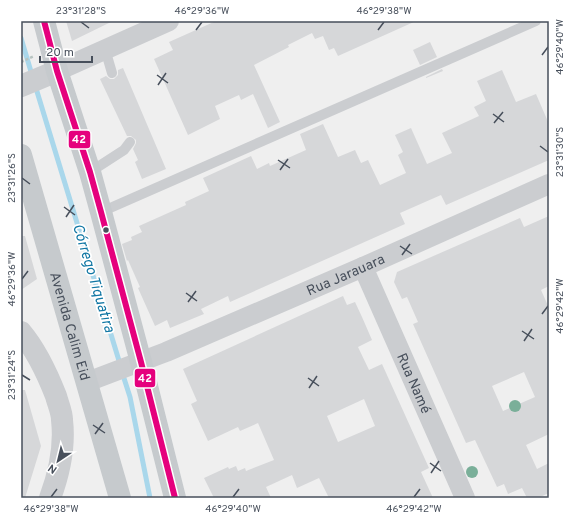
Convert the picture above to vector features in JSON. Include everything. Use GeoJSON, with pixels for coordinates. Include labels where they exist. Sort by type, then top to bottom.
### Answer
{"type":"FeatureCollection","features":[{"type":"Feature","properties":{"kind":"main road"},"geometry":{"type":"LineString","coordinates":[[44,21],[51,74],[90,172],[141,362],[175,498]]}},
{"type":"Feature","properties":{"kind":"main road","name":"Avenida Calim Eid"},"geometry":{"type":"LineString","coordinates":[[21,155],[120,498]]}},
{"type":"Feature","properties":{"kind":"street"},"geometry":{"type":"LineString","coordinates":[[22,86],[169,21]]}},
{"type":"Feature","properties":{"kind":"street","name":"Rua Jarauara"},"geometry":{"type":"LineString","coordinates":[[87,382],[141,362],[363,267],[549,184]]}},
{"type":"Feature","properties":{"kind":"street","name":"Rua Namé"},"geometry":{"type":"LineString","coordinates":[[363,267],[466,498]]}},
{"type":"Feature","properties":{"kind":"street"},"geometry":{"type":"LineString","coordinates":[[21,332],[47,372],[62,418],[63,433],[60,462],[50,498]]}},
{"type":"Feature","properties":{"kind":"lane"},"geometry":{"type":"LineString","coordinates":[[101,212],[536,21]]}},
{"type":"Feature","properties":{"kind":"lane"},"geometry":{"type":"LineString","coordinates":[[106,49],[112,72]]}},
{"type":"Feature","properties":{"kind":"lane"},"geometry":{"type":"LineString","coordinates":[[90,172],[124,150],[130,142]]}},
{"type":"Feature","properties":{"kind":"path"},"geometry":{"type":"LineString","coordinates":[[21,62],[38,55]]}},
{"type":"Feature","properties":{"kind":"building"},"geometry":{"type":"Polygon","coordinates":[[[66,21],[113,21],[72,41],[66,21]]]}},
{"type":"Feature","properties":{"kind":"building"},"geometry":{"type":"Polygon","coordinates":[[[216,21],[416,21],[338,56],[334,48],[329,50],[323,36],[315,39],[312,33],[288,45],[289,47],[254,65],[280,122],[268,128],[253,94],[241,100],[239,95],[215,106],[220,119],[188,135],[154,59],[173,50],[169,42],[216,21]]]}},
{"type":"Feature","properties":{"kind":"building"},"geometry":{"type":"Polygon","coordinates":[[[430,42],[437,57],[420,65],[413,50],[430,42]]]}},
{"type":"Feature","properties":{"kind":"building"},"geometry":{"type":"Polygon","coordinates":[[[123,68],[166,169],[142,179],[135,162],[138,160],[133,149],[136,140],[131,136],[127,136],[100,79],[106,76],[110,79],[114,79],[118,75],[118,70],[123,68]]]}},
{"type":"Feature","properties":{"kind":"building"},"geometry":{"type":"Polygon","coordinates":[[[442,69],[443,71],[426,78],[426,77],[442,69]]]}},
{"type":"Feature","properties":{"kind":"building"},"geometry":{"type":"Polygon","coordinates":[[[502,70],[516,102],[536,94],[549,124],[549,160],[446,205],[441,195],[400,213],[405,224],[230,302],[228,296],[201,309],[204,314],[170,328],[167,320],[155,326],[138,288],[140,287],[128,260],[127,261],[122,244],[132,240],[131,237],[142,232],[139,226],[186,205],[185,202],[209,191],[203,178],[251,156],[257,169],[269,163],[270,166],[306,150],[300,134],[323,124],[338,157],[355,150],[361,163],[368,160],[380,185],[406,173],[398,155],[403,152],[395,135],[411,128],[427,164],[452,153],[442,133],[479,116],[474,107],[486,101],[477,81],[502,70]]]}},
{"type":"Feature","properties":{"kind":"building"},"geometry":{"type":"Polygon","coordinates":[[[549,216],[549,286],[541,290],[549,308],[549,434],[526,445],[537,469],[549,463],[549,493],[538,498],[527,498],[522,488],[508,494],[504,484],[497,487],[475,440],[466,443],[413,324],[418,322],[407,297],[402,299],[394,282],[397,272],[520,218],[524,227],[549,216]],[[524,372],[492,386],[503,411],[535,397],[524,372]]]}},
{"type":"Feature","properties":{"kind":"building"},"geometry":{"type":"Polygon","coordinates":[[[21,236],[25,236],[37,279],[21,290],[21,236]]]}},
{"type":"Feature","properties":{"kind":"building"},"geometry":{"type":"Polygon","coordinates":[[[343,296],[347,305],[355,302],[372,340],[358,347],[369,370],[382,364],[429,468],[421,472],[433,498],[329,498],[319,478],[297,488],[292,475],[266,487],[271,498],[214,498],[204,478],[228,467],[229,469],[236,466],[238,471],[245,468],[246,471],[274,460],[258,423],[240,431],[238,427],[208,441],[191,404],[197,401],[183,369],[343,296]],[[364,399],[327,416],[338,442],[375,426],[364,399]]]}},
{"type":"Feature","properties":{"kind":"building"},"geometry":{"type":"Polygon","coordinates":[[[21,390],[25,390],[41,446],[25,498],[21,498],[21,390]]]}},
{"type":"Feature","properties":{"kind":"waterway","name":"Córrego Tiquatira"},"geometry":{"type":"LineString","coordinates":[[21,38],[32,75]]}},
{"type":"Feature","properties":{"kind":"waterway","name":"Córrego Tiquatira"},"geometry":{"type":"LineString","coordinates":[[35,85],[120,364]]}},
{"type":"Feature","properties":{"kind":"waterway","name":"Córrego Tiquatira"},"geometry":{"type":"LineString","coordinates":[[122,372],[130,397],[150,498]]}},
{"type":"Feature","properties":{"kind":"transit line","name":"42"},"geometry":{"type":"LineString","coordinates":[[44,21],[57,71],[90,172],[101,212],[175,498]]}}]}
